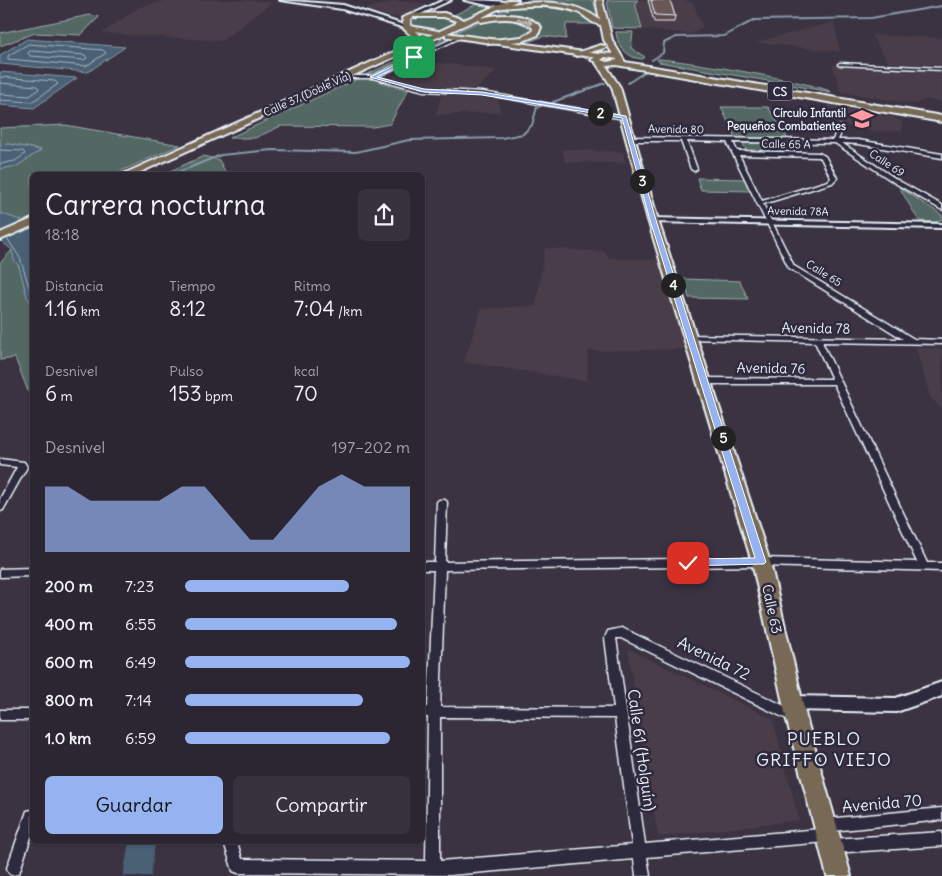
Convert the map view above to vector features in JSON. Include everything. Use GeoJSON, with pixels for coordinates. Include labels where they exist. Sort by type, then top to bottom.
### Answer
{"type":"FeatureCollection","features":[{"type":"Feature","properties":{"kind":"main road"},"geometry":{"type":"LineString","coordinates":[[283,0],[327,4],[436,33]]}},
{"type":"Feature","properties":{"kind":"main road","name":"Calle 37 (Doble Vía)"},"geometry":{"type":"LineString","coordinates":[[133,172],[510,3],[522,0]]}},
{"type":"Feature","properties":{"kind":"main road"},"geometry":{"type":"LineString","coordinates":[[595,0],[599,23],[608,47],[619,61]]}},
{"type":"Feature","properties":{"kind":"main road"},"geometry":{"type":"LineString","coordinates":[[453,36],[599,59],[608,47],[608,40],[599,0]]}},
{"type":"Feature","properties":{"kind":"main road"},"geometry":{"type":"LineString","coordinates":[[510,3],[563,6],[592,15],[599,23]]}},
{"type":"Feature","properties":{"kind":"main road","name":"Calle 37 (Doble Vía)"},"geometry":{"type":"LineString","coordinates":[[143,172],[477,21],[510,3]]}},
{"type":"Feature","properties":{"kind":"main road"},"geometry":{"type":"LineString","coordinates":[[426,10],[458,18],[461,22],[458,26]]}},
{"type":"Feature","properties":{"kind":"main road"},"geometry":{"type":"LineString","coordinates":[[367,14],[406,18]]}},
{"type":"Feature","properties":{"kind":"main road"},"geometry":{"type":"LineString","coordinates":[[393,22],[414,14],[437,14]]}},
{"type":"Feature","properties":{"kind":"main road"},"geometry":{"type":"LineString","coordinates":[[406,18],[407,26],[417,37],[409,48]]}},
{"type":"Feature","properties":{"kind":"main road"},"geometry":{"type":"LineString","coordinates":[[477,21],[510,18],[530,22],[537,27],[535,33],[523,39],[492,42]]}},
{"type":"Feature","properties":{"kind":"main road"},"geometry":{"type":"LineString","coordinates":[[574,54],[608,47],[638,65]]}},
{"type":"Feature","properties":{"kind":"main road","name":"CS"},"geometry":{"type":"LineString","coordinates":[[599,59],[942,117]]}},
{"type":"Feature","properties":{"kind":"main road","name":"Calle 63"},"geometry":{"type":"LineString","coordinates":[[599,59],[616,80]]}},
{"type":"Feature","properties":{"kind":"main road","name":"Calle 63"},"geometry":{"type":"LineString","coordinates":[[619,61],[616,80],[624,117],[689,337],[761,562],[794,710],[839,876]]}},
{"type":"Feature","properties":{"kind":"main road"},"geometry":{"type":"LineString","coordinates":[[616,80],[623,68],[638,65]]}},
{"type":"Feature","properties":{"kind":"main road"},"geometry":{"type":"LineString","coordinates":[[0,232],[30,218]]}},
{"type":"Feature","properties":{"kind":"main road"},"geometry":{"type":"LineString","coordinates":[[0,237],[30,223]]}},
{"type":"Feature","properties":{"kind":"street"},"geometry":{"type":"LineString","coordinates":[[414,14],[448,0]]}},
{"type":"Feature","properties":{"kind":"street"},"geometry":{"type":"LineString","coordinates":[[467,0],[492,4],[510,3]]}},
{"type":"Feature","properties":{"kind":"street"},"geometry":{"type":"LineString","coordinates":[[373,77],[453,36]]}},
{"type":"Feature","properties":{"kind":"street"},"geometry":{"type":"LineString","coordinates":[[840,64],[942,69]]}},
{"type":"Feature","properties":{"kind":"street"},"geometry":{"type":"LineString","coordinates":[[353,77],[373,77],[424,90],[482,93],[624,117]]}},
{"type":"Feature","properties":{"kind":"street"},"geometry":{"type":"LineString","coordinates":[[835,141],[840,128]]}},
{"type":"Feature","properties":{"kind":"street","name":"Avenida 80"},"geometry":{"type":"LineString","coordinates":[[630,139],[835,141],[879,145],[942,156]]}},
{"type":"Feature","properties":{"kind":"street"},"geometry":{"type":"LineString","coordinates":[[683,140],[694,169]]}},
{"type":"Feature","properties":{"kind":"street","name":"Calle 65"},"geometry":{"type":"LineString","coordinates":[[729,140],[791,267],[913,342]]}},
{"type":"Feature","properties":{"kind":"street","name":"Calle 69"},"geometry":{"type":"LineString","coordinates":[[835,141],[897,182],[942,208]]}},
{"type":"Feature","properties":{"kind":"street","name":"Calle 65 A"},"geometry":{"type":"LineString","coordinates":[[735,153],[823,156],[834,178],[830,182],[760,203]]}},
{"type":"Feature","properties":{"kind":"street","name":"Avenida 78A"},"geometry":{"type":"LineString","coordinates":[[653,220],[942,226]]}},
{"type":"Feature","properties":{"kind":"street","name":"Avenida 78"},"geometry":{"type":"LineString","coordinates":[[689,337],[942,342]]}},
{"type":"Feature","properties":{"kind":"street"},"geometry":{"type":"LineString","coordinates":[[818,341],[923,564]]}},
{"type":"Feature","properties":{"kind":"street","name":"Avenida 76"},"geometry":{"type":"LineString","coordinates":[[704,381],[838,382]]}},
{"type":"Feature","properties":{"kind":"street"},"geometry":{"type":"LineString","coordinates":[[0,462],[21,464],[22,468],[0,508]]}},
{"type":"Feature","properties":{"kind":"street"},"geometry":{"type":"LineString","coordinates":[[433,866],[428,712],[441,566],[442,502]]}},
{"type":"Feature","properties":{"kind":"street"},"geometry":{"type":"LineString","coordinates":[[425,566],[761,562],[923,564],[942,567]]}},
{"type":"Feature","properties":{"kind":"street"},"geometry":{"type":"LineString","coordinates":[[0,572],[30,572]]}},
{"type":"Feature","properties":{"kind":"street","name":"Avenida 72"},"geometry":{"type":"LineString","coordinates":[[616,632],[794,710],[896,705],[942,689]]}},
{"type":"Feature","properties":{"kind":"street","name":"Calle 61 (Holguín)"},"geometry":{"type":"LineString","coordinates":[[616,632],[610,638],[643,876]]}},
{"type":"Feature","properties":{"kind":"street"},"geometry":{"type":"LineString","coordinates":[[428,712],[621,713]]}},
{"type":"Feature","properties":{"kind":"street"},"geometry":{"type":"LineString","coordinates":[[0,715],[30,715]]}},
{"type":"Feature","properties":{"kind":"street","name":"Avenida 70"},"geometry":{"type":"LineString","coordinates":[[829,835],[942,814]]}},
{"type":"Feature","properties":{"kind":"street"},"geometry":{"type":"LineString","coordinates":[[14,868],[30,822]]}},
{"type":"Feature","properties":{"kind":"street"},"geometry":{"type":"LineString","coordinates":[[231,844],[238,866],[433,866],[450,872],[829,835],[942,839]]}},
{"type":"Feature","properties":{"kind":"shaded area"},"geometry":{"type":"Polygon","coordinates":[[[168,0],[273,2],[221,41],[102,33],[140,7],[168,0]]]}},
{"type":"Feature","properties":{"kind":"shaded area"},"geometry":{"type":"Polygon","coordinates":[[[638,0],[685,0],[693,3],[703,28],[690,34],[642,29],[635,3],[638,0]]]}},
{"type":"Feature","properties":{"kind":"shaded area"},"geometry":{"type":"Polygon","coordinates":[[[396,1],[431,6],[407,16],[391,17],[365,9],[396,1]]]}},
{"type":"Feature","properties":{"kind":"shaded area"},"geometry":{"type":"Polygon","coordinates":[[[834,22],[840,52],[756,42],[834,22]]]}},
{"type":"Feature","properties":{"kind":"shaded area"},"geometry":{"type":"Polygon","coordinates":[[[871,35],[942,38],[942,66],[889,63],[871,35]]]}},
{"type":"Feature","properties":{"kind":"shaded area"},"geometry":{"type":"Polygon","coordinates":[[[419,60],[497,70],[477,89],[426,89],[389,79],[419,60]]]}},
{"type":"Feature","properties":{"kind":"shaded area"},"geometry":{"type":"Polygon","coordinates":[[[832,65],[942,70],[942,102],[927,99],[916,104],[841,92],[832,65]]]}},
{"type":"Feature","properties":{"kind":"shaded area"},"geometry":{"type":"Polygon","coordinates":[[[442,93],[479,94],[497,98],[501,112],[436,115],[442,93]]]}},
{"type":"Feature","properties":{"kind":"shaded area","name":"Círculo Infantil Pequeños Combatientes"},"geometry":{"type":"Polygon","coordinates":[[[828,105],[889,116],[902,121],[902,131],[874,131],[828,123],[828,105]]]}},
{"type":"Feature","properties":{"kind":"shaded area"},"geometry":{"type":"Polygon","coordinates":[[[562,149],[623,152],[625,163],[565,162],[562,149]]]}},
{"type":"Feature","properties":{"kind":"shaded area"},"geometry":{"type":"Polygon","coordinates":[[[545,248],[606,252],[608,258],[658,260],[685,349],[588,351],[587,381],[464,362],[481,309],[536,306],[545,248]]]}},
{"type":"Feature","properties":{"kind":"shaded area"},"geometry":{"type":"Polygon","coordinates":[[[916,348],[942,349],[942,409],[930,397],[916,348]]]}},
{"type":"Feature","properties":{"kind":"shaded area"},"geometry":{"type":"Polygon","coordinates":[[[628,649],[773,719],[799,820],[658,837],[628,649]]]}},
{"type":"Feature","properties":{"kind":"green space"},"geometry":{"type":"Polygon","coordinates":[[[528,0],[593,0],[600,24],[566,24],[566,39],[544,36],[523,44],[454,33],[528,0]]]}},
{"type":"Feature","properties":{"kind":"green space"},"geometry":{"type":"Polygon","coordinates":[[[607,0],[638,0],[635,3],[642,29],[612,28],[607,0]]]}},
{"type":"Feature","properties":{"kind":"green space"},"geometry":{"type":"Polygon","coordinates":[[[479,3],[497,6],[471,17],[454,15],[479,3]]]}},
{"type":"Feature","properties":{"kind":"green space"},"geometry":{"type":"Polygon","coordinates":[[[90,15],[99,17],[81,35],[35,33],[0,46],[0,33],[90,15]]]}},
{"type":"Feature","properties":{"kind":"green space"},"geometry":{"type":"Polygon","coordinates":[[[441,16],[456,21],[456,23],[439,30],[427,31],[421,30],[410,23],[420,17],[441,16]]]}},
{"type":"Feature","properties":{"kind":"green space"},"geometry":{"type":"Polygon","coordinates":[[[616,32],[633,32],[631,48],[645,57],[643,59],[633,57],[624,51],[616,32]]]}},
{"type":"Feature","properties":{"kind":"green space"},"geometry":{"type":"Polygon","coordinates":[[[446,38],[452,39],[369,78],[408,90],[390,124],[373,127],[281,126],[255,138],[229,138],[446,38]]]}},
{"type":"Feature","properties":{"kind":"green space"},"geometry":{"type":"Polygon","coordinates":[[[657,59],[717,67],[776,78],[831,92],[659,62],[657,59]]]}},
{"type":"Feature","properties":{"kind":"green space"},"geometry":{"type":"Polygon","coordinates":[[[721,107],[768,107],[788,139],[735,137],[721,107]]]}},
{"type":"Feature","properties":{"kind":"green space"},"geometry":{"type":"Polygon","coordinates":[[[65,125],[180,145],[119,172],[30,172],[30,223],[0,213],[0,169],[17,166],[41,150],[9,144],[0,145],[0,128],[65,125]]]}},
{"type":"Feature","properties":{"kind":"green space"},"geometry":{"type":"Polygon","coordinates":[[[742,143],[780,143],[786,152],[747,151],[742,143]]]}},
{"type":"Feature","properties":{"kind":"green space"},"geometry":{"type":"Polygon","coordinates":[[[204,156],[219,160],[225,172],[168,172],[204,156]]]}},
{"type":"Feature","properties":{"kind":"green space"},"geometry":{"type":"Polygon","coordinates":[[[697,178],[745,179],[751,191],[701,190],[697,178]]]}},
{"type":"Feature","properties":{"kind":"green space"},"geometry":{"type":"Polygon","coordinates":[[[899,187],[942,215],[942,219],[937,222],[919,221],[899,187]]]}},
{"type":"Feature","properties":{"kind":"green space"},"geometry":{"type":"Polygon","coordinates":[[[12,250],[30,301],[30,396],[15,358],[0,360],[0,263],[12,250]]]}},
{"type":"Feature","properties":{"kind":"green space"},"geometry":{"type":"Polygon","coordinates":[[[684,279],[740,281],[748,299],[689,298],[684,279]]]}},
{"type":"Feature","properties":{"kind":"water"},"geometry":{"type":"Polygon","coordinates":[[[27,39],[125,47],[88,72],[0,64],[0,55],[27,39]]]}},
{"type":"Feature","properties":{"kind":"water"},"geometry":{"type":"Polygon","coordinates":[[[0,72],[77,78],[34,108],[0,105],[0,72]]]}},
{"type":"Feature","properties":{"kind":"water"},"geometry":{"type":"Polygon","coordinates":[[[9,144],[41,150],[17,166],[0,169],[0,145],[9,144]]]}},
{"type":"Feature","properties":{"kind":"water"},"geometry":{"type":"Polygon","coordinates":[[[0,213],[30,223],[30,301],[12,250],[0,240],[0,213]]]}},
{"type":"Feature","properties":{"kind":"building"},"geometry":{"type":"Polygon","coordinates":[[[651,0],[670,0],[675,16],[655,15],[651,0]]]}},
{"type":"Feature","properties":{"kind":"waterway"},"geometry":{"type":"LineString","coordinates":[[652,60],[663,53],[664,43],[676,37],[724,36],[754,20],[871,18],[942,6]]}},
{"type":"Feature","properties":{"kind":"waterway"},"geometry":{"type":"LineString","coordinates":[[628,83],[646,71]]}},
{"type":"Feature","properties":{"kind":"waterway"},"geometry":{"type":"LineString","coordinates":[[553,102],[605,83]]}},
{"type":"Feature","properties":{"kind":"waterway"},"geometry":{"type":"LineString","coordinates":[[178,172],[221,155],[272,150],[356,152],[409,140],[502,138],[523,134],[532,125],[537,107],[541,106]]}},
{"type":"Feature","properties":{"kind":"waterway"},"geometry":{"type":"LineString","coordinates":[[137,876],[142,844]]}},
{"type":"Feature","properties":{"kind":"place","name":"Círculo Infantil Pequeños Combatientes"},"geometry":{"type":"Point","coordinates":[862,119]}},
{"type":"Feature","properties":{"kind":"district","name":"PUEBLO GRIFFO VIEJO"},"geometry":{"type":"Point","coordinates":[824,748]}},
{"type":"Feature","properties":{"kind":"route"},"geometry":{"type":"LineString","coordinates":[[414,57],[373,77],[402,86],[424,90],[482,93],[624,117],[689,337],[731,462],[761,562],[688,563]]}}]}
